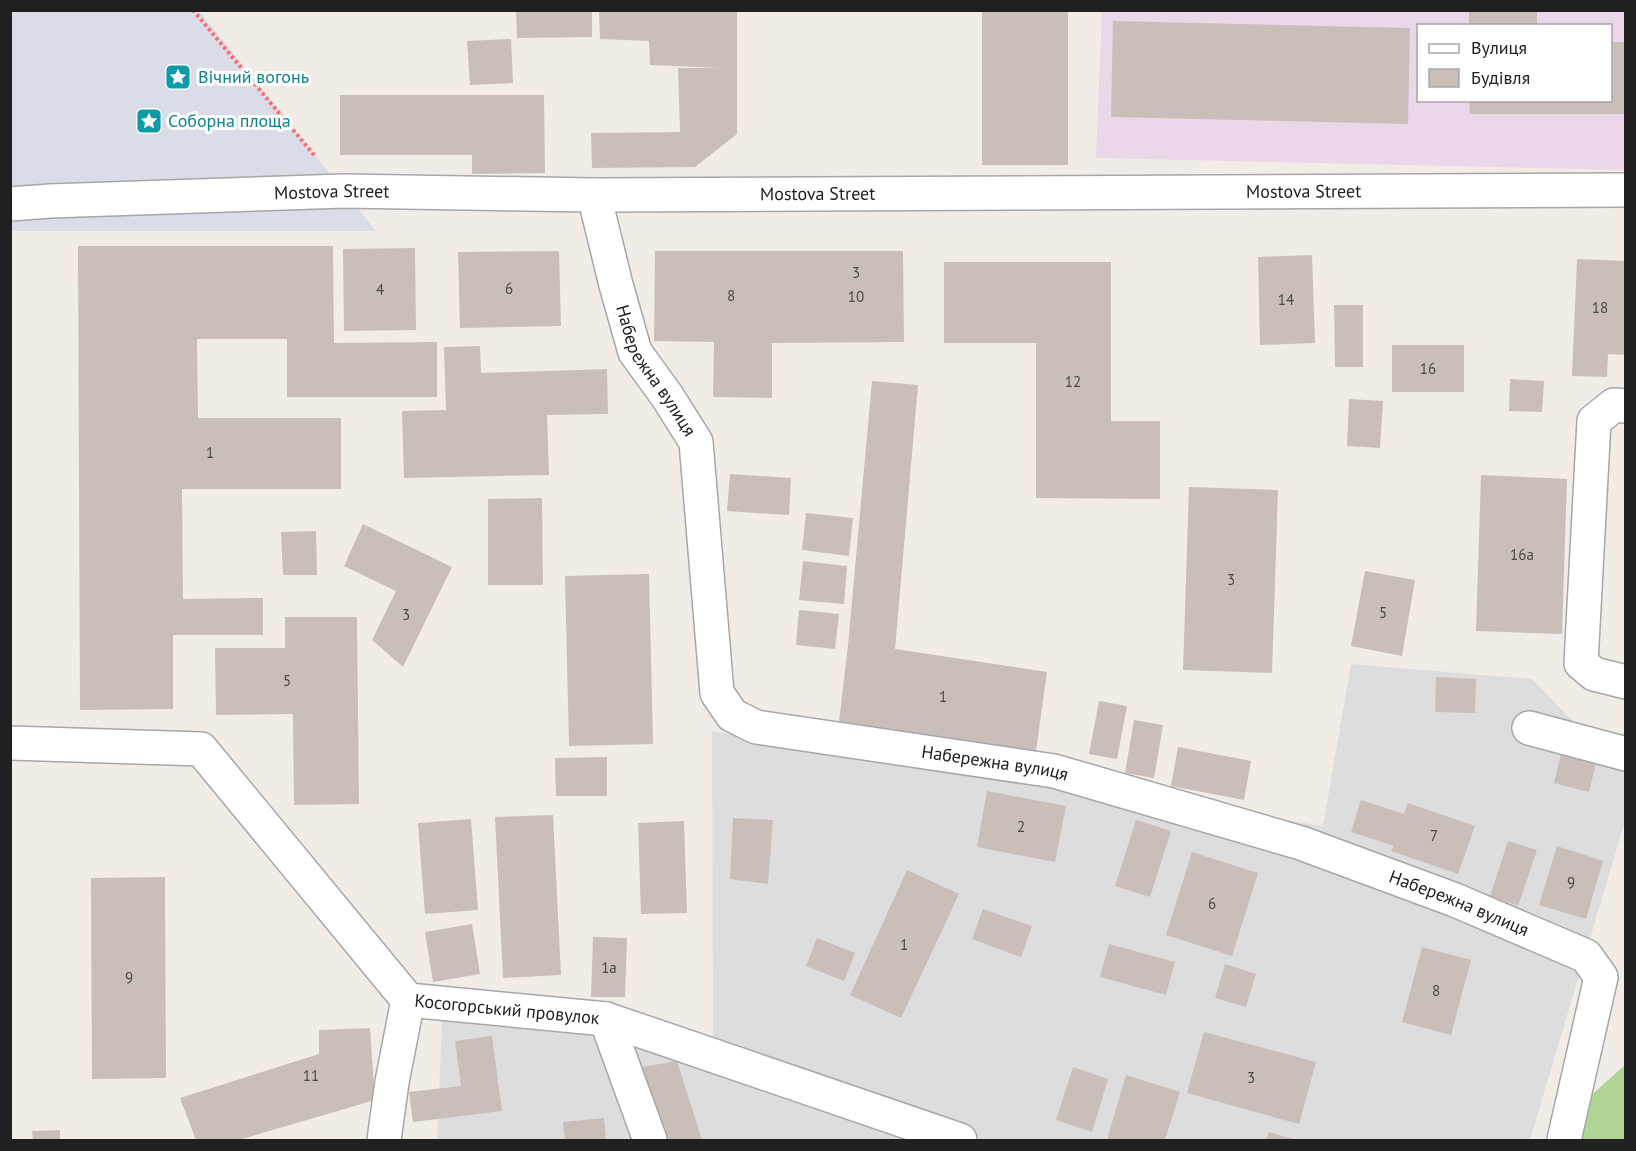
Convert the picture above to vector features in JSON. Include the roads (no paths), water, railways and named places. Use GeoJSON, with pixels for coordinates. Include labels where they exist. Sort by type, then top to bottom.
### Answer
{"type":"FeatureCollection","features":[{"type":"Feature","properties":{"kind":"street","name":"Mostova Street"},"geometry":{"type":"LineString","coordinates":[[10,204],[344,191],[594,195],[1626,190]]}},
{"type":"Feature","properties":{"kind":"street","name":"Набережна вулиця"},"geometry":{"type":"LineString","coordinates":[[594,195],[635,352],[696,442],[717,693],[732,716],[756,726],[1065,775],[1301,843],[1455,900],[1586,956],[1601,977],[1564,1140]]}},
{"type":"Feature","properties":{"kind":"street"},"geometry":{"type":"LineString","coordinates":[[1626,406],[1614,405],[1594,421],[1581,663],[1594,674],[1626,682]]}},
{"type":"Feature","properties":{"kind":"street"},"geometry":{"type":"LineString","coordinates":[[1529,728],[1626,754]]}},
{"type":"Feature","properties":{"kind":"street","name":"Косогорський провулок"},"geometry":{"type":"LineString","coordinates":[[10,743],[201,749],[408,1000],[606,1019],[960,1140]]}},
{"type":"Feature","properties":{"kind":"street"},"geometry":{"type":"LineString","coordinates":[[384,1140],[392,1082],[408,1000]]}},
{"type":"Feature","properties":{"kind":"street"},"geometry":{"type":"LineString","coordinates":[[606,1019],[650,1140]]}},
{"type":"Feature","properties":{"kind":"place","name":"Вічний вогонь"},"geometry":{"type":"Point","coordinates":[178,77]}},
{"type":"Feature","properties":{"kind":"place","name":"Соборна площа"},"geometry":{"type":"Point","coordinates":[149,121]}}]}
